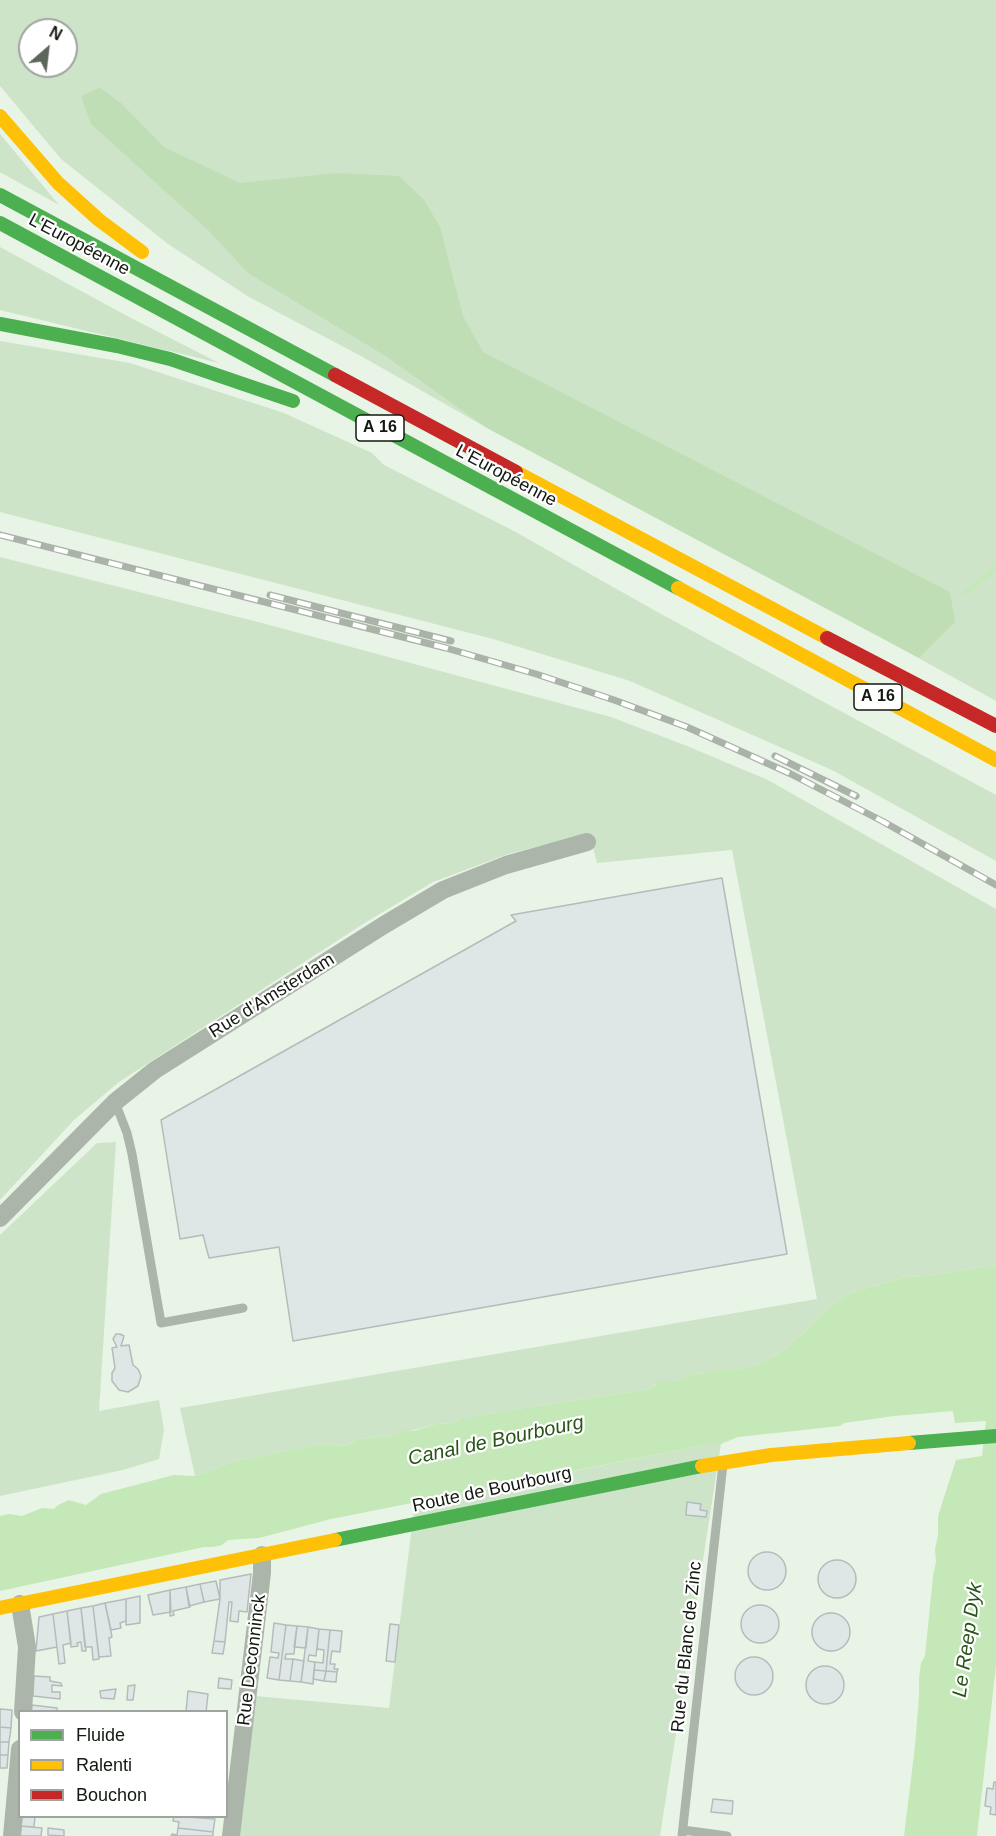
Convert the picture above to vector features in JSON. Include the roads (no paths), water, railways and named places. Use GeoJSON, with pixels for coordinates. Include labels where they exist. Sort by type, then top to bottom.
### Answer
{"type":"FeatureCollection","features":[{"type":"Feature","properties":{"kind":"main road"},"geometry":{"type":"LineString","coordinates":[[0,116],[37,161],[71,195],[111,229],[155,261]]}},
{"type":"Feature","properties":{"kind":"main road","name":"L'Européenne"},"geometry":{"type":"LineString","coordinates":[[0,195],[627,532],[996,726]]}},
{"type":"Feature","properties":{"kind":"main road","name":"L'Européenne"},"geometry":{"type":"LineString","coordinates":[[0,223],[996,760]]}},
{"type":"Feature","properties":{"kind":"main road"},"geometry":{"type":"LineString","coordinates":[[174,273],[380,385],[627,532]]}},
{"type":"Feature","properties":{"kind":"main road"},"geometry":{"type":"LineString","coordinates":[[0,324],[108,344],[170,359],[309,407]]}},
{"type":"Feature","properties":{"kind":"main road"},"geometry":{"type":"LineString","coordinates":[[331,417],[759,633]]}},
{"type":"Feature","properties":{"kind":"main road","name":"Route de Bourbourg"},"geometry":{"type":"LineString","coordinates":[[0,1608],[723,1462],[771,1455],[996,1436]]}},
{"type":"Feature","properties":{"kind":"street","name":"Rue d'Amsterdam"},"geometry":{"type":"LineString","coordinates":[[0,1218],[115,1102],[155,1070],[443,890],[506,866],[587,842]]}},
{"type":"Feature","properties":{"kind":"street","name":"Rue Deconninck"},"geometry":{"type":"LineString","coordinates":[[231,1836],[262,1573],[262,1555]]}},
{"type":"Feature","properties":{"kind":"street"},"geometry":{"type":"LineString","coordinates":[[20,1604],[27,1647],[24,1704]]}},
{"type":"Feature","properties":{"kind":"street"},"geometry":{"type":"LineString","coordinates":[[12,1836],[18,1771]]}},
{"type":"Feature","properties":{"kind":"lane"},"geometry":{"type":"LineString","coordinates":[[115,1102],[129,1142],[162,1323],[243,1308]]}},
{"type":"Feature","properties":{"kind":"lane","name":"Rue du Blanc de Zinc"},"geometry":{"type":"LineString","coordinates":[[683,1833],[723,1462]]}},
{"type":"Feature","properties":{"kind":"lane"},"geometry":{"type":"LineString","coordinates":[[683,1833],[722,1836]]}},
{"type":"Feature","properties":{"kind":"water"},"geometry":{"type":"Polygon","coordinates":[[[996,1265],[996,1665],[977,1836],[904,1836],[915,1746],[919,1678],[921,1663],[925,1656],[936,1562],[938,1516],[956,1460],[982,1456],[986,1421],[955,1423],[953,1411],[894,1416],[844,1423],[840,1426],[738,1437],[721,1444],[710,1444],[331,1519],[259,1538],[228,1540],[222,1545],[0,1591],[0,1516],[9,1514],[22,1516],[42,1508],[54,1509],[69,1500],[86,1505],[101,1494],[174,1475],[195,1476],[236,1461],[321,1444],[344,1446],[360,1439],[391,1436],[406,1430],[413,1431],[436,1424],[454,1423],[476,1416],[650,1389],[659,1381],[675,1381],[692,1374],[754,1366],[777,1355],[836,1302],[853,1292],[906,1277],[996,1265]]]}},
{"type":"Feature","properties":{"kind":"waterway"},"geometry":{"type":"LineString","coordinates":[[965,593],[996,568]]}},
{"type":"Feature","properties":{"kind":"railway"},"geometry":{"type":"LineString","coordinates":[[0,535],[446,648],[614,700],[687,727],[791,774],[882,821],[996,885]]}},
{"type":"Feature","properties":{"kind":"railway"},"geometry":{"type":"LineString","coordinates":[[270,595],[451,641]]}},
{"type":"Feature","properties":{"kind":"railway"},"geometry":{"type":"LineString","coordinates":[[775,756],[856,796]]}},
{"type":"Feature","properties":{"kind":"water label","name":"Canal de Bourbourg"},"geometry":{"type":"Point","coordinates":[496,1441]}},
{"type":"Feature","properties":{"kind":"water label","name":"Le Reep Dyk"},"geometry":{"type":"Point","coordinates":[968,1640]}}]}
